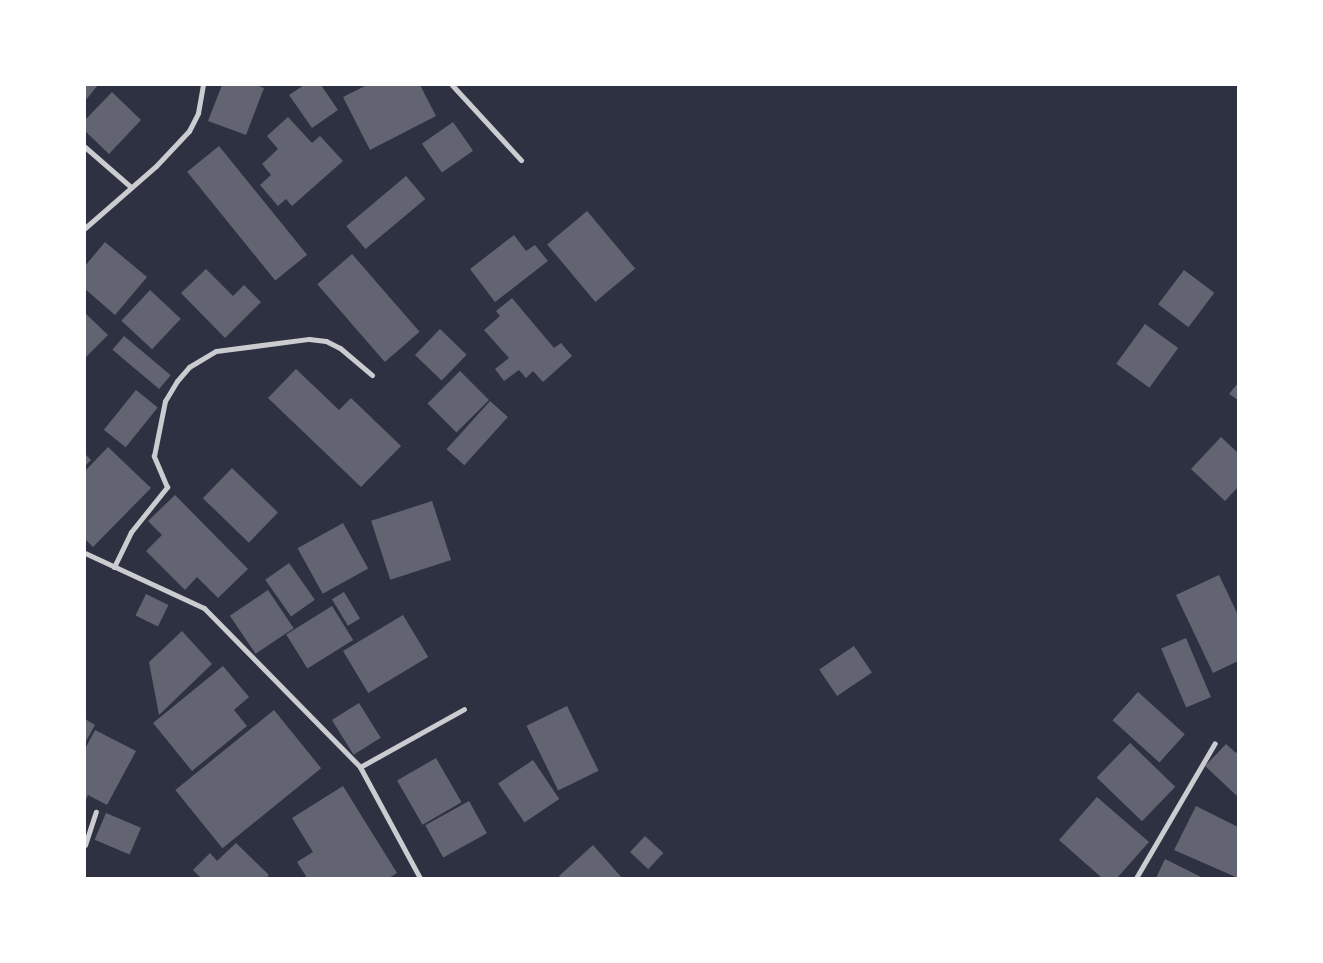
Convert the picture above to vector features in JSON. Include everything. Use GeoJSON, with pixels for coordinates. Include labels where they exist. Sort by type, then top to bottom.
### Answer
{"type":"FeatureCollection","features":[{"type":"Feature","properties":{"kind":"street"},"geometry":{"type":"LineString","coordinates":[[85,228],[189,131],[198,113],[203,85]]}},
{"type":"Feature","properties":{"kind":"street"},"geometry":{"type":"LineString","coordinates":[[452,85],[522,160]]}},
{"type":"Feature","properties":{"kind":"street"},"geometry":{"type":"LineString","coordinates":[[85,147],[131,187]]}},
{"type":"Feature","properties":{"kind":"street"},"geometry":{"type":"LineString","coordinates":[[114,567],[131,532],[168,487],[154,456],[165,401],[190,367],[216,351],[309,339],[326,341],[340,348],[372,375]]}},
{"type":"Feature","properties":{"kind":"street"},"geometry":{"type":"LineString","coordinates":[[85,553],[204,608],[360,767],[420,878]]}},
{"type":"Feature","properties":{"kind":"street"},"geometry":{"type":"LineString","coordinates":[[360,767],[464,709]]}},
{"type":"Feature","properties":{"kind":"street"},"geometry":{"type":"LineString","coordinates":[[1136,878],[1215,743]]}},
{"type":"Feature","properties":{"kind":"street"},"geometry":{"type":"LineString","coordinates":[[85,845],[96,812]]}},
{"type":"Feature","properties":{"kind":"building"},"geometry":{"type":"Polygon","coordinates":[[[85,85],[98,85],[85,101],[85,85]]]}},
{"type":"Feature","properties":{"kind":"building"},"geometry":{"type":"Polygon","coordinates":[[[222,85],[256,85],[264,88],[246,135],[208,121],[222,85]]]}},
{"type":"Feature","properties":{"kind":"building"},"geometry":{"type":"Polygon","coordinates":[[[304,85],[321,85],[338,110],[312,128],[289,95],[304,85]]]}},
{"type":"Feature","properties":{"kind":"building"},"geometry":{"type":"Polygon","coordinates":[[[367,85],[420,85],[436,116],[370,150],[343,97],[367,85]]]}},
{"type":"Feature","properties":{"kind":"building"},"geometry":{"type":"Polygon","coordinates":[[[112,92],[141,120],[109,154],[85,131],[85,120],[112,92]]]}},
{"type":"Feature","properties":{"kind":"building"},"geometry":{"type":"Polygon","coordinates":[[[288,117],[312,143],[320,136],[343,161],[292,206],[286,199],[278,206],[260,185],[271,175],[262,164],[278,149],[267,136],[288,117]]]}},
{"type":"Feature","properties":{"kind":"building"},"geometry":{"type":"Polygon","coordinates":[[[453,122],[473,151],[442,172],[422,144],[453,122]]]}},
{"type":"Feature","properties":{"kind":"building"},"geometry":{"type":"Polygon","coordinates":[[[219,146],[307,255],[275,281],[187,172],[219,146]]]}},
{"type":"Feature","properties":{"kind":"building"},"geometry":{"type":"Polygon","coordinates":[[[406,176],[425,199],[366,249],[346,226],[406,176]]]}},
{"type":"Feature","properties":{"kind":"building"},"geometry":{"type":"Polygon","coordinates":[[[587,211],[635,268],[595,302],[547,244],[587,211]]]}},
{"type":"Feature","properties":{"kind":"building"},"geometry":{"type":"Polygon","coordinates":[[[514,235],[526,251],[535,245],[548,261],[495,302],[470,269],[514,235]]]}},
{"type":"Feature","properties":{"kind":"building"},"geometry":{"type":"Polygon","coordinates":[[[105,242],[147,277],[115,315],[85,289],[85,266],[105,242]]]}},
{"type":"Feature","properties":{"kind":"building"},"geometry":{"type":"Polygon","coordinates":[[[352,254],[420,332],[385,362],[317,284],[352,254]]]}},
{"type":"Feature","properties":{"kind":"building"},"geometry":{"type":"Polygon","coordinates":[[[206,269],[233,296],[244,285],[261,302],[225,338],[181,293],[206,269]]]}},
{"type":"Feature","properties":{"kind":"building"},"geometry":{"type":"Polygon","coordinates":[[[1184,270],[1214,293],[1188,327],[1158,304],[1184,270]]]}},
{"type":"Feature","properties":{"kind":"building"},"geometry":{"type":"Polygon","coordinates":[[[150,290],[181,319],[152,349],[121,321],[150,290]]]}},
{"type":"Feature","properties":{"kind":"building"},"geometry":{"type":"Polygon","coordinates":[[[512,298],[554,348],[561,343],[572,356],[543,382],[533,371],[526,378],[519,370],[504,381],[495,369],[509,358],[484,330],[500,316],[496,311],[512,298]]]}},
{"type":"Feature","properties":{"kind":"building"},"geometry":{"type":"Polygon","coordinates":[[[85,313],[108,335],[85,358],[85,313]]]}},
{"type":"Feature","properties":{"kind":"building"},"geometry":{"type":"Polygon","coordinates":[[[1145,324],[1178,348],[1149,388],[1116,364],[1145,324]]]}},
{"type":"Feature","properties":{"kind":"building"},"geometry":{"type":"Polygon","coordinates":[[[440,329],[467,355],[442,381],[415,355],[440,329]]]}},
{"type":"Feature","properties":{"kind":"building"},"geometry":{"type":"Polygon","coordinates":[[[124,336],[171,375],[159,389],[112,350],[124,336]]]}},
{"type":"Feature","properties":{"kind":"building"},"geometry":{"type":"Polygon","coordinates":[[[296,369],[339,410],[351,398],[401,446],[361,487],[268,398],[296,369]]]}},
{"type":"Feature","properties":{"kind":"building"},"geometry":{"type":"Polygon","coordinates":[[[460,371],[489,400],[456,433],[427,404],[460,371]]]}},
{"type":"Feature","properties":{"kind":"building"},"geometry":{"type":"Polygon","coordinates":[[[1238,383],[1238,400],[1229,394],[1238,383]]]}},
{"type":"Feature","properties":{"kind":"building"},"geometry":{"type":"Polygon","coordinates":[[[136,390],[158,408],[126,447],[104,430],[136,390]]]}},
{"type":"Feature","properties":{"kind":"building"},"geometry":{"type":"Polygon","coordinates":[[[490,401],[508,417],[464,465],[447,449],[490,401]]]}},
{"type":"Feature","properties":{"kind":"building"},"geometry":{"type":"Polygon","coordinates":[[[1221,437],[1238,453],[1238,487],[1225,501],[1191,469],[1221,437]]]}},
{"type":"Feature","properties":{"kind":"building"},"geometry":{"type":"Polygon","coordinates":[[[108,447],[151,488],[93,547],[85,539],[85,471],[108,447]]]}},
{"type":"Feature","properties":{"kind":"building"},"geometry":{"type":"Polygon","coordinates":[[[85,454],[91,460],[85,466],[85,454]]]}},
{"type":"Feature","properties":{"kind":"building"},"geometry":{"type":"Polygon","coordinates":[[[232,468],[278,512],[249,543],[203,498],[232,468]]]}},
{"type":"Feature","properties":{"kind":"building"},"geometry":{"type":"Polygon","coordinates":[[[175,495],[248,569],[218,598],[197,577],[185,590],[146,551],[162,535],[148,521],[175,495]]]}},
{"type":"Feature","properties":{"kind":"building"},"geometry":{"type":"Polygon","coordinates":[[[432,501],[451,560],[390,580],[371,521],[432,501]]]}},
{"type":"Feature","properties":{"kind":"building"},"geometry":{"type":"Polygon","coordinates":[[[343,523],[368,568],[323,594],[298,548],[343,523]]]}},
{"type":"Feature","properties":{"kind":"building"},"geometry":{"type":"Polygon","coordinates":[[[289,563],[315,600],[291,616],[265,580],[289,563]]]}},
{"type":"Feature","properties":{"kind":"building"},"geometry":{"type":"Polygon","coordinates":[[[1219,575],[1238,615],[1238,661],[1213,673],[1176,595],[1219,575]]]}},
{"type":"Feature","properties":{"kind":"building"},"geometry":{"type":"Polygon","coordinates":[[[268,590],[294,628],[256,654],[230,616],[268,590]]]}},
{"type":"Feature","properties":{"kind":"building"},"geometry":{"type":"Polygon","coordinates":[[[344,592],[360,619],[348,626],[332,599],[344,592]]]}},
{"type":"Feature","properties":{"kind":"building"},"geometry":{"type":"Polygon","coordinates":[[[146,594],[168,605],[158,627],[135,616],[146,594]]]}},
{"type":"Feature","properties":{"kind":"building"},"geometry":{"type":"Polygon","coordinates":[[[332,606],[353,640],[307,669],[286,635],[332,606]]]}},
{"type":"Feature","properties":{"kind":"building"},"geometry":{"type":"Polygon","coordinates":[[[403,615],[428,657],[368,693],[343,651],[403,615]]]}},
{"type":"Feature","properties":{"kind":"building"},"geometry":{"type":"Polygon","coordinates":[[[182,631],[212,664],[159,715],[149,662],[182,631]]]}},
{"type":"Feature","properties":{"kind":"building"},"geometry":{"type":"Polygon","coordinates":[[[1186,638],[1211,697],[1186,707],[1161,649],[1186,638]]]}},
{"type":"Feature","properties":{"kind":"building"},"geometry":{"type":"Polygon","coordinates":[[[854,646],[872,673],[837,696],[819,669],[854,646]]]}},
{"type":"Feature","properties":{"kind":"building"},"geometry":{"type":"Polygon","coordinates":[[[223,666],[249,697],[234,710],[247,726],[192,771],[153,723],[223,666]]]}},
{"type":"Feature","properties":{"kind":"building"},"geometry":{"type":"Polygon","coordinates":[[[1138,692],[1185,734],[1159,762],[1113,720],[1138,692]]]}},
{"type":"Feature","properties":{"kind":"building"},"geometry":{"type":"Polygon","coordinates":[[[359,703],[381,738],[354,755],[332,720],[359,703]]]}},
{"type":"Feature","properties":{"kind":"building"},"geometry":{"type":"Polygon","coordinates":[[[567,706],[599,771],[558,790],[527,726],[567,706]]]}},
{"type":"Feature","properties":{"kind":"building"},"geometry":{"type":"Polygon","coordinates":[[[274,710],[321,768],[223,848],[175,790],[274,710]]]}},
{"type":"Feature","properties":{"kind":"building"},"geometry":{"type":"Polygon","coordinates":[[[85,719],[95,725],[85,743],[85,719]]]}},
{"type":"Feature","properties":{"kind":"building"},"geometry":{"type":"Polygon","coordinates":[[[95,730],[136,751],[107,805],[88,795],[85,801],[85,749],[95,730]]]}},
{"type":"Feature","properties":{"kind":"building"},"geometry":{"type":"Polygon","coordinates":[[[1130,743],[1175,787],[1142,821],[1097,778],[1130,743]]]}},
{"type":"Feature","properties":{"kind":"building"},"geometry":{"type":"Polygon","coordinates":[[[1226,744],[1236,753],[1238,750],[1238,797],[1205,766],[1226,744]]]}},
{"type":"Feature","properties":{"kind":"building"},"geometry":{"type":"Polygon","coordinates":[[[436,758],[462,802],[423,825],[397,781],[436,758]]]}},
{"type":"Feature","properties":{"kind":"building"},"geometry":{"type":"Polygon","coordinates":[[[533,760],[559,799],[524,822],[498,783],[533,760]]]}},
{"type":"Feature","properties":{"kind":"building"},"geometry":{"type":"Polygon","coordinates":[[[343,786],[397,873],[389,878],[307,878],[297,862],[313,852],[292,818],[343,786]]]}},
{"type":"Feature","properties":{"kind":"building"},"geometry":{"type":"Polygon","coordinates":[[[1097,797],[1149,842],[1117,878],[1102,878],[1059,840],[1097,797]]]}},
{"type":"Feature","properties":{"kind":"building"},"geometry":{"type":"Polygon","coordinates":[[[469,801],[487,833],[443,858],[425,825],[469,801]]]}},
{"type":"Feature","properties":{"kind":"building"},"geometry":{"type":"Polygon","coordinates":[[[1196,806],[1238,827],[1238,878],[1174,850],[1196,806]]]}},
{"type":"Feature","properties":{"kind":"building"},"geometry":{"type":"Polygon","coordinates":[[[106,813],[141,828],[130,855],[95,840],[106,813]]]}},
{"type":"Feature","properties":{"kind":"building"},"geometry":{"type":"Polygon","coordinates":[[[645,836],[663,853],[648,869],[630,852],[645,836]]]}},
{"type":"Feature","properties":{"kind":"building"},"geometry":{"type":"Polygon","coordinates":[[[236,843],[269,875],[266,878],[201,878],[193,870],[210,853],[217,861],[236,843]]]}},
{"type":"Feature","properties":{"kind":"building"},"geometry":{"type":"Polygon","coordinates":[[[593,845],[622,878],[561,878],[559,876],[593,845]]]}},
{"type":"Feature","properties":{"kind":"building"},"geometry":{"type":"Polygon","coordinates":[[[1165,859],[1203,878],[1156,878],[1165,859]]]}}]}
